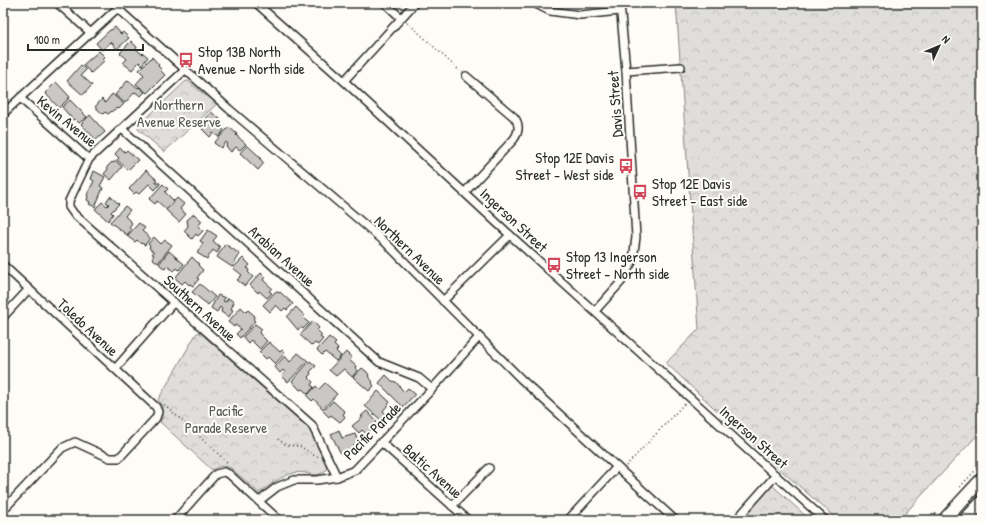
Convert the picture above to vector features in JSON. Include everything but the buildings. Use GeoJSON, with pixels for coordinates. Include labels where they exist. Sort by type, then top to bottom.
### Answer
{"type":"FeatureCollection","features":[{"type":"Feature","properties":{"kind":"main road"},"geometry":{"type":"LineString","coordinates":[[944,520],[982,480]]}},
{"type":"Feature","properties":{"kind":"main road"},"geometry":{"type":"LineString","coordinates":[[965,520],[982,502]]}},
{"type":"Feature","properties":{"kind":"street"},"geometry":{"type":"LineString","coordinates":[[57,3],[91,33]]}},
{"type":"Feature","properties":{"kind":"street","name":"Ingerson Street"},"geometry":{"type":"LineString","coordinates":[[256,3],[344,81],[510,235],[825,520]]}},
{"type":"Feature","properties":{"kind":"street"},"geometry":{"type":"LineString","coordinates":[[385,3],[401,18]]}},
{"type":"Feature","properties":{"kind":"street"},"geometry":{"type":"LineString","coordinates":[[344,81],[415,3]]}},
{"type":"Feature","properties":{"kind":"street"},"geometry":{"type":"LineString","coordinates":[[534,3],[550,11],[580,15],[620,12]]}},
{"type":"Feature","properties":{"kind":"street","name":"Davis Street"},"geometry":{"type":"LineString","coordinates":[[595,311],[621,282],[633,260],[636,237],[626,71],[620,3]]}},
{"type":"Feature","properties":{"kind":"street"},"geometry":{"type":"LineString","coordinates":[[3,116],[20,98],[120,6]]}},
{"type":"Feature","properties":{"kind":"street","name":"Northern Avenue"},"geometry":{"type":"LineString","coordinates":[[120,6],[185,70],[385,242],[520,379],[675,520]]}},
{"type":"Feature","properties":{"kind":"street"},"geometry":{"type":"LineString","coordinates":[[626,71],[680,67]]}},
{"type":"Feature","properties":{"kind":"street","name":"Kevin Avenue"},"geometry":{"type":"LineString","coordinates":[[20,98],[90,159],[185,70]]}},
{"type":"Feature","properties":{"kind":"street"},"geometry":{"type":"LineString","coordinates":[[465,192],[514,139],[518,131],[518,123],[514,117],[466,76]]}},
{"type":"Feature","properties":{"kind":"street","name":"Arabian Avenue"},"geometry":{"type":"LineString","coordinates":[[122,129],[379,362],[419,378],[432,389]]}},
{"type":"Feature","properties":{"kind":"street","name":"Southern Avenue"},"geometry":{"type":"LineString","coordinates":[[90,159],[69,201],[69,207],[80,219],[312,425],[337,476]]}},
{"type":"Feature","properties":{"kind":"street"},"geometry":{"type":"LineString","coordinates":[[444,301],[510,235]]}},
{"type":"Feature","properties":{"kind":"street","name":"Toledo Avenue"},"geometry":{"type":"LineString","coordinates":[[3,265],[156,407]]}},
{"type":"Feature","properties":{"kind":"street"},"geometry":{"type":"LineString","coordinates":[[3,317],[28,289]]}},
{"type":"Feature","properties":{"kind":"street"},"geometry":{"type":"LineString","coordinates":[[115,369],[174,302]]}},
{"type":"Feature","properties":{"kind":"street","name":"Pacific Parade"},"geometry":{"type":"LineString","coordinates":[[259,502],[276,487],[294,480],[317,480],[337,476],[355,470],[479,337]]}},
{"type":"Feature","properties":{"kind":"street"},"geometry":{"type":"LineString","coordinates":[[3,510],[62,448],[75,442],[110,458],[119,458],[156,418],[158,412],[156,407]]}},
{"type":"Feature","properties":{"kind":"street","name":"Baltic Avenue"},"geometry":{"type":"LineString","coordinates":[[382,442],[468,520]]}},
{"type":"Feature","properties":{"kind":"street"},"geometry":{"type":"LineString","coordinates":[[452,506],[489,468]]}},
{"type":"Feature","properties":{"kind":"street"},"geometry":{"type":"LineString","coordinates":[[568,520],[619,469]]}},
{"type":"Feature","properties":{"kind":"street"},"geometry":{"type":"LineString","coordinates":[[175,520],[216,474],[221,473],[229,474],[279,520]]}},
{"type":"Feature","properties":{"kind":"street"},"geometry":{"type":"LineString","coordinates":[[736,520],[776,475]]}},
{"type":"Feature","properties":{"kind":"path"},"geometry":{"type":"LineString","coordinates":[[401,18],[466,76]]}},
{"type":"Feature","properties":{"kind":"path"},"geometry":{"type":"LineString","coordinates":[[619,469],[690,397]]}},
{"type":"Feature","properties":{"kind":"path"},"geometry":{"type":"LineString","coordinates":[[156,407],[165,405],[227,462],[229,474]]}},
{"type":"Feature","properties":{"kind":"path"},"geometry":{"type":"LineString","coordinates":[[278,439],[286,445],[300,446],[313,455],[319,457],[328,456]]}},
{"type":"Feature","properties":{"kind":"green space"},"geometry":{"type":"Polygon","coordinates":[[[676,3],[982,3],[982,430],[899,520],[838,520],[774,464],[666,363],[699,329],[676,3]]]}},
{"type":"Feature","properties":{"kind":"green space","name":"Northern Avenue Reserve"},"geometry":{"type":"Polygon","coordinates":[[[186,81],[206,96],[209,94],[218,103],[164,152],[138,129],[139,125],[186,81]]]}},
{"type":"Feature","properties":{"kind":"green space","name":"Pacific Parade Reserve"},"geometry":{"type":"Polygon","coordinates":[[[199,332],[305,425],[319,446],[327,469],[315,475],[299,472],[289,474],[259,493],[231,468],[221,466],[212,470],[160,422],[163,416],[163,411],[158,400],[196,334],[199,332]]]}},
{"type":"Feature","properties":{"kind":"green space"},"geometry":{"type":"Polygon","coordinates":[[[771,484],[810,520],[740,520],[771,484]]]}},
{"type":"Feature","properties":{"kind":"place","name":"Stop 13B North Avenue - North side"},"geometry":{"type":"Point","coordinates":[186,60]}},
{"type":"Feature","properties":{"kind":"place","name":"Stop 12E Davis Street - West side"},"geometry":{"type":"Point","coordinates":[626,166]}},
{"type":"Feature","properties":{"kind":"place","name":"Stop 12E Davis Street - East side"},"geometry":{"type":"Point","coordinates":[640,192]}},
{"type":"Feature","properties":{"kind":"place","name":"Stop 13 Ingerson Street - North side"},"geometry":{"type":"Point","coordinates":[554,265]}}]}
